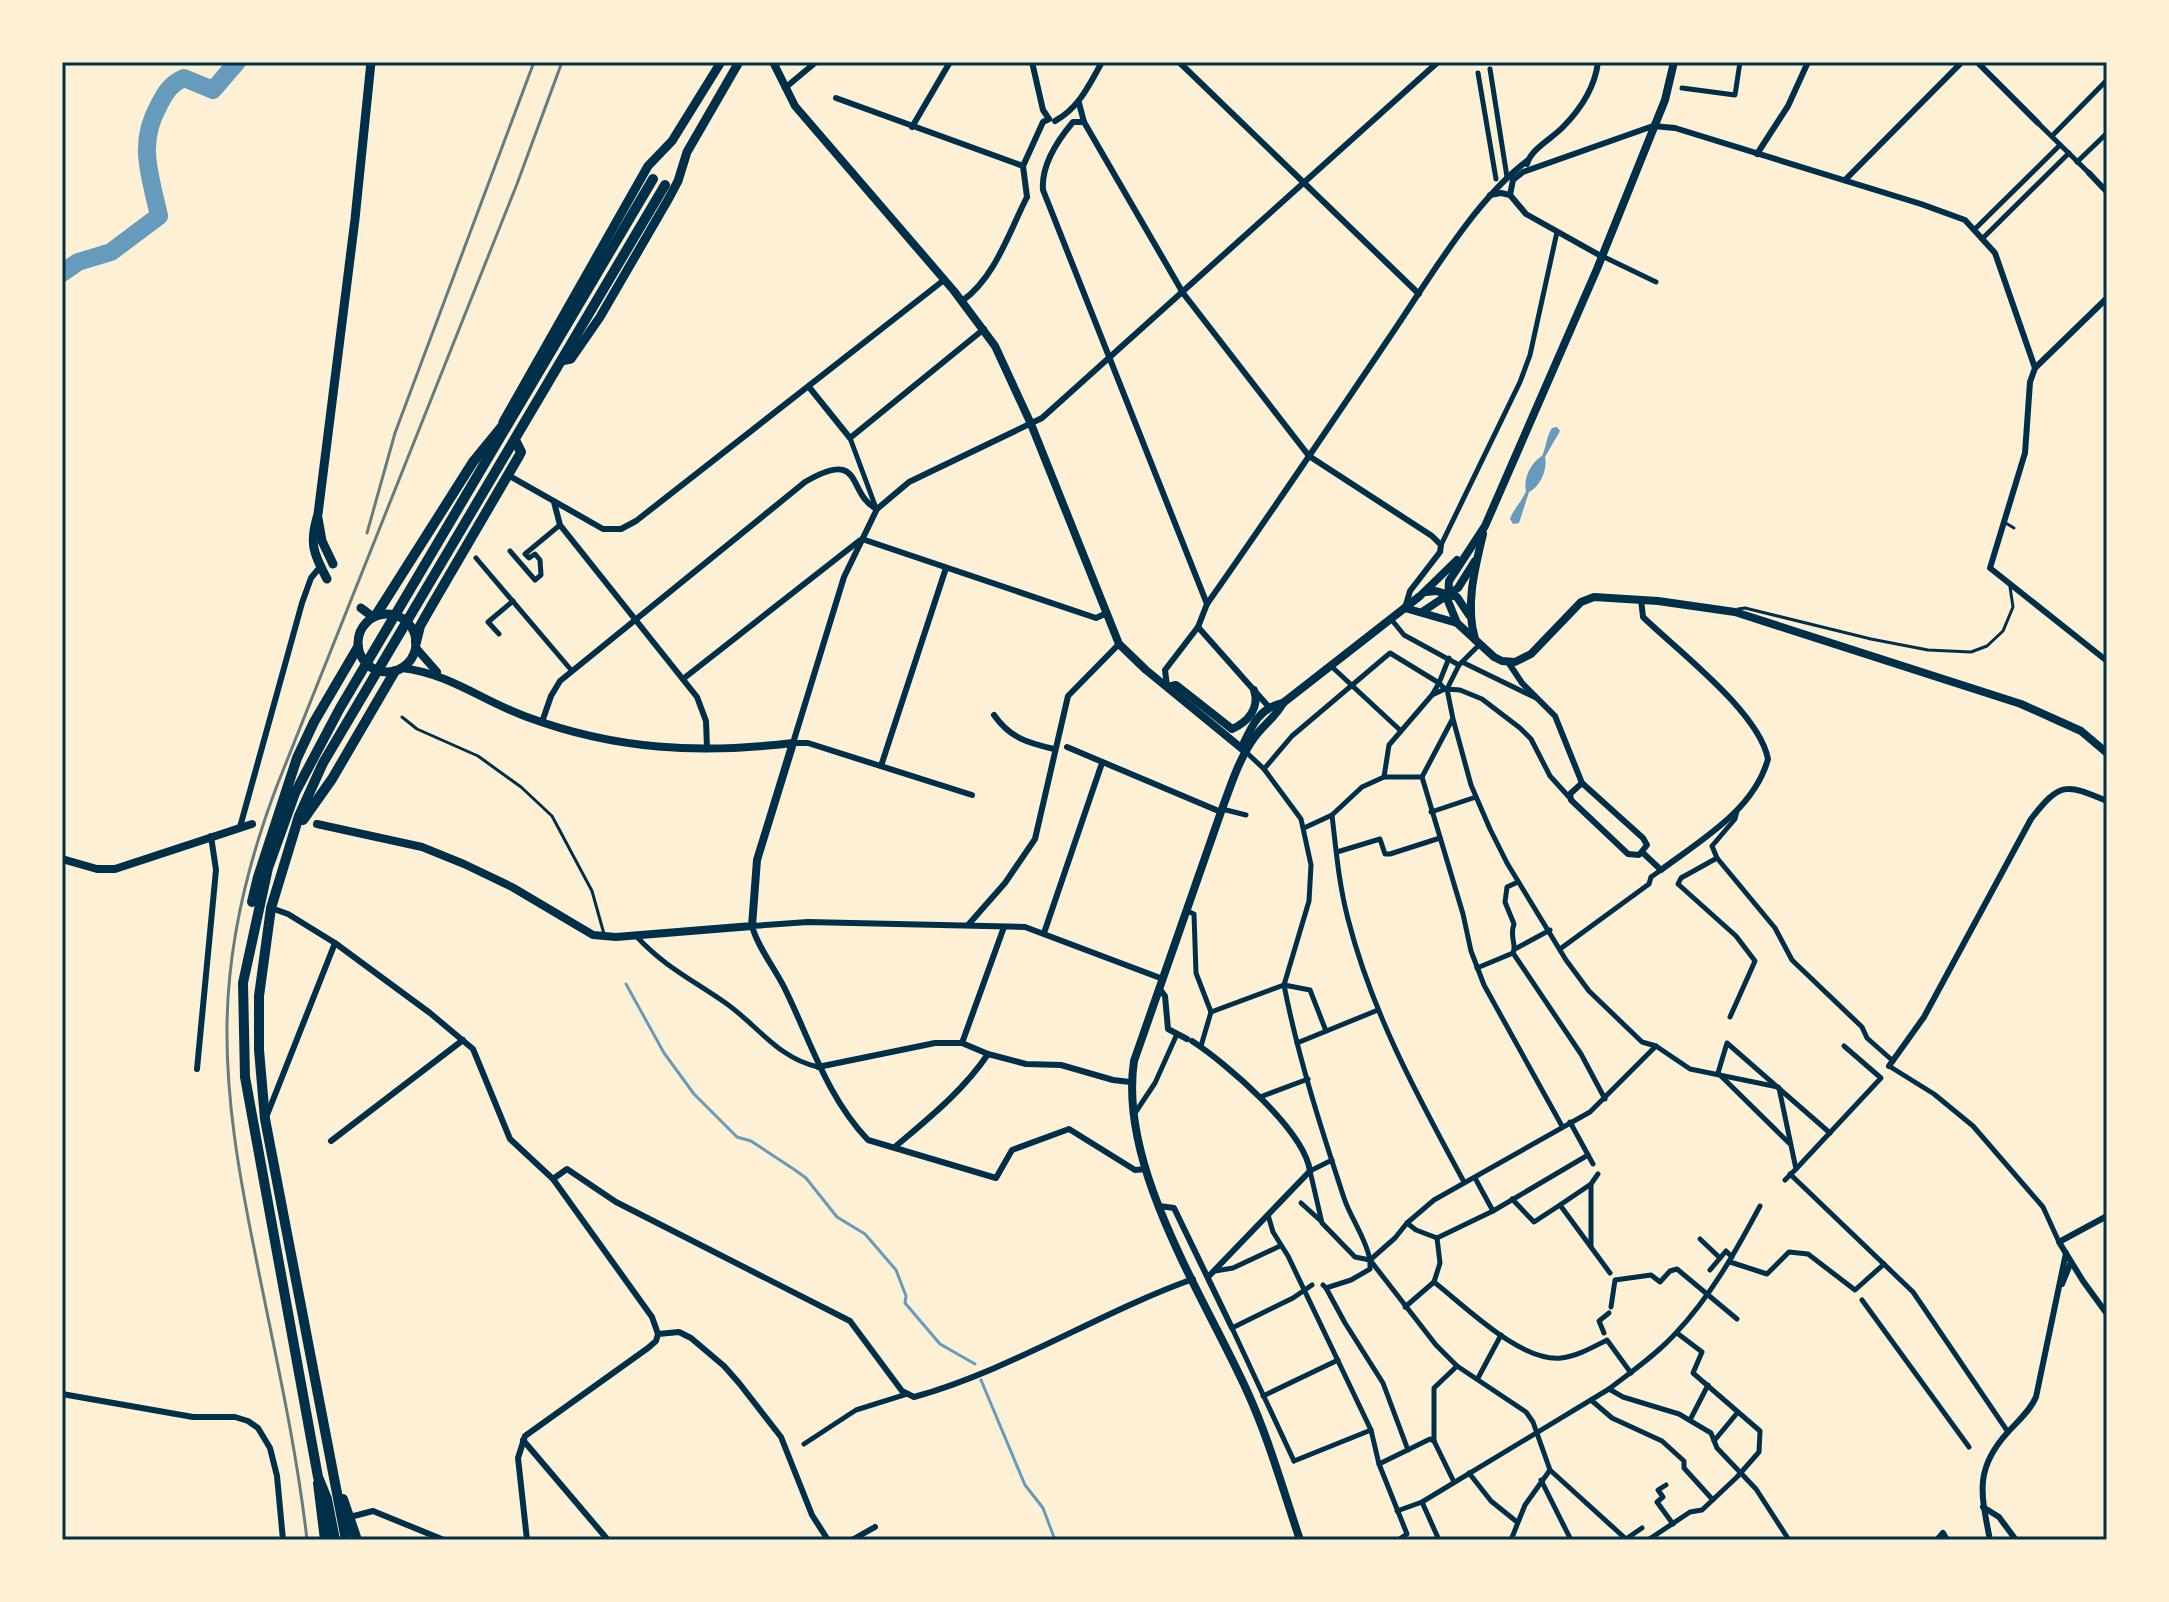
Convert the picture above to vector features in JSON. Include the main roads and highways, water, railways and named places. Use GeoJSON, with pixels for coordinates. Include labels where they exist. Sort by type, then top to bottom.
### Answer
{"type":"FeatureCollection","features":[{"type":"Feature","properties":{"kind":"highway"},"geometry":{"type":"LineString","coordinates":[[243,983],[268,868],[295,793],[340,708],[653,179]]}},
{"type":"Feature","properties":{"kind":"highway"},"geometry":{"type":"LineString","coordinates":[[346,1540],[265,1119],[260,1078],[258,1018],[262,961],[271,908],[294,830],[323,763],[665,185]]}},
{"type":"Feature","properties":{"kind":"highway"},"geometry":{"type":"LineString","coordinates":[[375,616],[473,462],[520,407]]}},
{"type":"Feature","properties":{"kind":"highway"},"geometry":{"type":"LineString","coordinates":[[402,605],[431,544],[499,428]]}},
{"type":"Feature","properties":{"kind":"highway"},"geometry":{"type":"LineString","coordinates":[[416,645],[420,626],[521,452],[515,440]]}},
{"type":"Feature","properties":{"kind":"highway"},"geometry":{"type":"LineString","coordinates":[[325,1540],[318,1500],[318,1477],[245,1077],[243,983],[246,933],[258,877],[297,758],[314,722],[358,647]]}},
{"type":"Feature","properties":{"kind":"highway"},"geometry":{"type":"LineString","coordinates":[[294,830],[332,779],[399,669]]}},
{"type":"Feature","properties":{"kind":"highway"},"geometry":{"type":"LineString","coordinates":[[318,1477],[327,1499],[335,1540]]}},
{"type":"Feature","properties":{"kind":"highway"},"geometry":{"type":"LineString","coordinates":[[339,1495],[345,1501],[357,1540]]}},
{"type":"Feature","properties":{"kind":"main road"},"geometry":{"type":"LineString","coordinates":[[327,579],[313,550],[311,535],[318,514],[371,62]]}},
{"type":"Feature","properties":{"kind":"main road"},"geometry":{"type":"LineString","coordinates":[[499,428],[648,166],[672,141],[721,62]]}},
{"type":"Feature","properties":{"kind":"main road"},"geometry":{"type":"LineString","coordinates":[[561,361],[571,359],[600,317],[669,198],[687,152],[739,62]]}},
{"type":"Feature","properties":{"kind":"main road"},"geometry":{"type":"LineString","coordinates":[[318,514],[322,541],[333,564]]}},
{"type":"Feature","properties":{"kind":"main road"},"geometry":{"type":"LineString","coordinates":[[361,608],[375,616]]}},
{"type":"Feature","properties":{"kind":"main road"},"geometry":{"type":"LineString","coordinates":[[385,613],[403,618],[413,628],[416,645],[410,661],[399,669],[385,672],[371,667],[361,656],[359,634],[367,621],[375,616],[385,613]]}},
{"type":"Feature","properties":{"kind":"main road"},"geometry":{"type":"LineString","coordinates":[[353,622],[359,634]]}},
{"type":"Feature","properties":{"kind":"water"},"geometry":{"type":"Polygon","coordinates":[[[1557,427],[1560,431],[1545,457],[1542,477],[1529,492],[1519,523],[1513,524],[1510,519],[1526,491],[1529,471],[1542,456],[1552,428],[1557,427]]]}},
{"type":"Feature","properties":{"kind":"waterway"},"geometry":{"type":"LineString","coordinates":[[62,273],[78,262],[111,252],[159,216],[147,159],[148,133],[159,105],[169,88],[184,78],[213,90],[237,62]]}},
{"type":"Feature","properties":{"kind":"waterway"},"geometry":{"type":"LineString","coordinates":[[626,984],[664,1053],[694,1094],[737,1137],[751,1141],[806,1178],[837,1217],[865,1234],[896,1270],[906,1296],[905,1303],[940,1344],[975,1364]]}},
{"type":"Feature","properties":{"kind":"waterway"},"geometry":{"type":"LineString","coordinates":[[981,1380],[1025,1485],[1043,1508],[1055,1540]]}},
{"type":"Feature","properties":{"kind":"railway"},"geometry":{"type":"LineString","coordinates":[[367,533],[395,433],[534,62]]}},
{"type":"Feature","properties":{"kind":"railway"},"geometry":{"type":"LineString","coordinates":[[307,1540],[290,1430],[234,1137],[227,1025],[236,933],[249,872],[278,783],[517,184],[562,62]]}}]}
